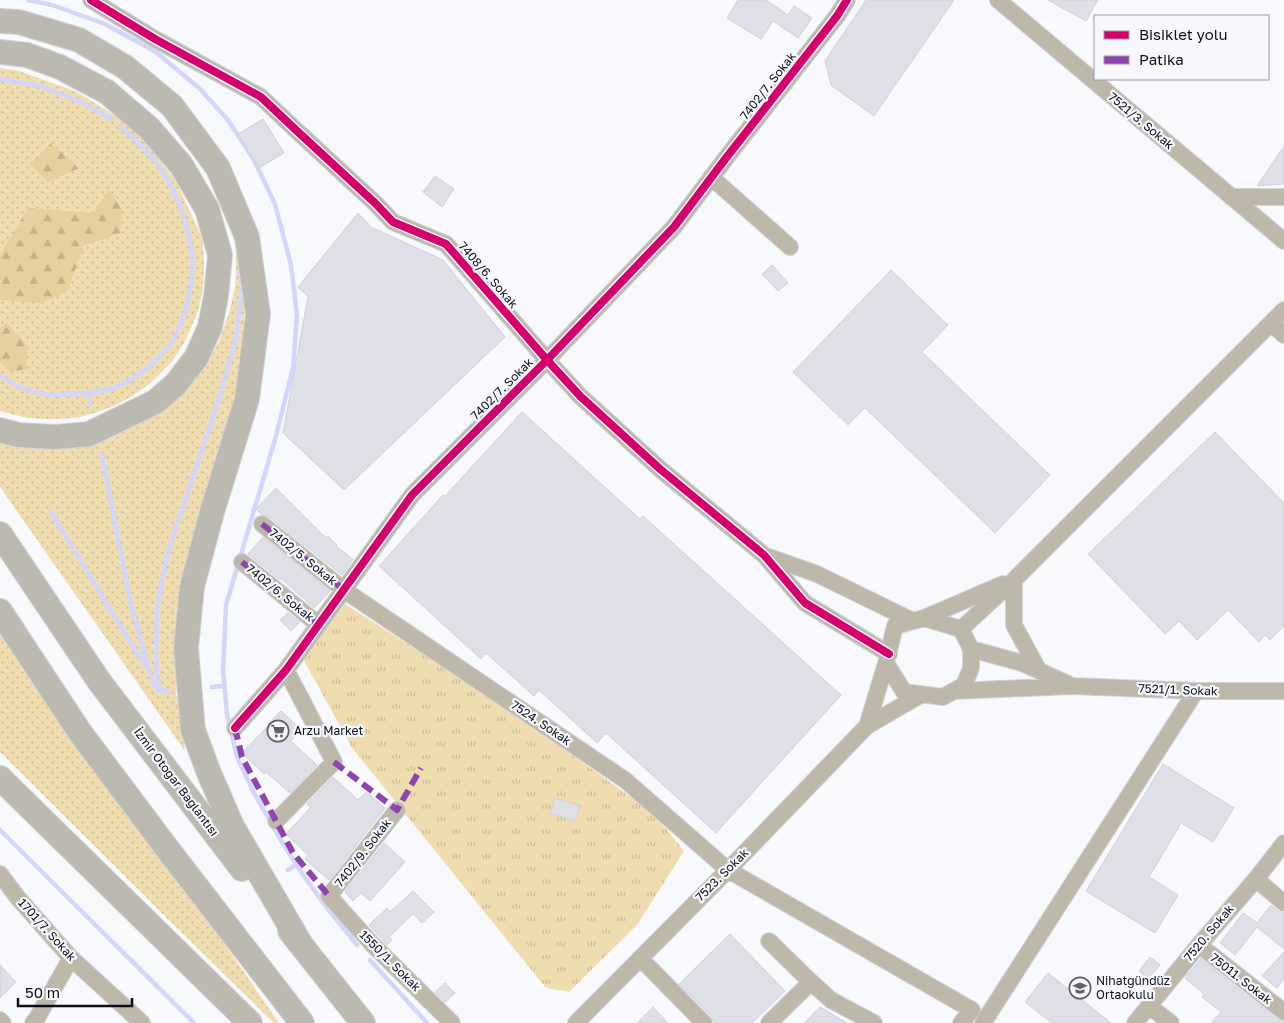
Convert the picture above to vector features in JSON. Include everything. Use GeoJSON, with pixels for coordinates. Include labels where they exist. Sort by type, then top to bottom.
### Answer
{"type":"FeatureCollection","features":[{"type":"Feature","properties":{"kind":"highway"},"geometry":{"type":"LineString","coordinates":[[0,21],[19,22],[79,40],[125,67],[172,106],[218,168],[247,237],[258,314],[247,399],[212,512],[192,587],[186,648],[193,730],[209,773],[232,826],[300,943]]}},
{"type":"Feature","properties":{"kind":"highway"},"geometry":{"type":"LineString","coordinates":[[0,52],[27,55],[60,67],[107,92],[149,128],[181,165],[207,209],[220,255],[216,296],[210,328],[196,358],[175,385],[155,402],[89,434],[54,437],[18,435],[0,430]]}},
{"type":"Feature","properties":{"kind":"highway","name":"İzmir Otogar Bağlantısı"},"geometry":{"type":"LineString","coordinates":[[0,534],[99,681],[363,1023]]}},
{"type":"Feature","properties":{"kind":"highway"},"geometry":{"type":"LineString","coordinates":[[0,611],[79,731],[168,851],[302,1023]]}},
{"type":"Feature","properties":{"kind":"highway"},"geometry":{"type":"LineString","coordinates":[[0,778],[250,1023]]}},
{"type":"Feature","properties":{"kind":"street","name":"7408/6. Sokak"},"geometry":{"type":"LineString","coordinates":[[91,0],[155,39],[261,97],[393,222],[446,244],[580,396],[660,469],[764,556]]}},
{"type":"Feature","properties":{"kind":"street","name":"7402/7. Sokak"},"geometry":{"type":"LineString","coordinates":[[235,728],[286,670],[412,495],[547,360],[674,227],[848,0]]}},
{"type":"Feature","properties":{"kind":"street","name":"7521/3. Sokak"},"geometry":{"type":"LineString","coordinates":[[998,0],[1284,241]]}},
{"type":"Feature","properties":{"kind":"street"},"geometry":{"type":"LineString","coordinates":[[711,178],[790,247]]}},
{"type":"Feature","properties":{"kind":"street"},"geometry":{"type":"LineString","coordinates":[[1231,196],[1284,197]]}},
{"type":"Feature","properties":{"kind":"street"},"geometry":{"type":"LineString","coordinates":[[961,629],[1014,580],[1284,310]]}},
{"type":"Feature","properties":{"kind":"street"},"geometry":{"type":"LineString","coordinates":[[1271,323],[1284,335]]}},
{"type":"Feature","properties":{"kind":"street","name":"7402/5. Sokak"},"geometry":{"type":"LineString","coordinates":[[262,524],[344,590]]}},
{"type":"Feature","properties":{"kind":"street"},"geometry":{"type":"LineString","coordinates":[[764,556],[817,574],[919,619],[961,629]]}},
{"type":"Feature","properties":{"kind":"street"},"geometry":{"type":"LineString","coordinates":[[764,556],[805,603],[888,659],[904,692],[943,697],[964,685],[971,668],[970,649],[961,629]]}},
{"type":"Feature","properties":{"kind":"street","name":"7402/6. Sokak"},"geometry":{"type":"LineString","coordinates":[[242,562],[319,625]]}},
{"type":"Feature","properties":{"kind":"street"},"geometry":{"type":"LineString","coordinates":[[867,726],[888,659],[896,626],[919,619],[1014,580]]}},
{"type":"Feature","properties":{"kind":"street"},"geometry":{"type":"LineString","coordinates":[[1014,580],[1014,625],[1039,671]]}},
{"type":"Feature","properties":{"kind":"street","name":"7524. Sokak"},"geometry":{"type":"LineString","coordinates":[[344,590],[625,780],[728,870],[972,1010],[961,1023]]}},
{"type":"Feature","properties":{"kind":"street"},"geometry":{"type":"LineString","coordinates":[[970,649],[1022,663],[1072,686]]}},
{"type":"Feature","properties":{"kind":"street"},"geometry":{"type":"LineString","coordinates":[[276,821],[334,762],[286,670]]}},
{"type":"Feature","properties":{"kind":"street","name":"7521/1. Sokak"},"geometry":{"type":"LineString","coordinates":[[954,691],[1072,686],[1196,691],[1284,691]]}},
{"type":"Feature","properties":{"kind":"street"},"geometry":{"type":"LineString","coordinates":[[983,1023],[1196,691]]}},
{"type":"Feature","properties":{"kind":"street"},"geometry":{"type":"LineString","coordinates":[[867,726],[922,694]]}},
{"type":"Feature","properties":{"kind":"street","name":"7523. Sokak"},"geometry":{"type":"LineString","coordinates":[[576,1023],[867,726]]}},
{"type":"Feature","properties":{"kind":"street","name":"7402/9. Sokak"},"geometry":{"type":"LineString","coordinates":[[329,896],[397,810]]}},
{"type":"Feature","properties":{"kind":"street","name":"7520. Sokak"},"geometry":{"type":"LineString","coordinates":[[1135,1023],[1284,843]]}},
{"type":"Feature","properties":{"kind":"street","name":"1701/7. Sokak"},"geometry":{"type":"LineString","coordinates":[[0,874],[18,898],[71,958],[142,1023]]}},
{"type":"Feature","properties":{"kind":"street"},"geometry":{"type":"LineString","coordinates":[[1256,879],[1284,903]]}},
{"type":"Feature","properties":{"kind":"street","name":"1550/1. Sokak"},"geometry":{"type":"LineString","coordinates":[[329,896],[372,944],[452,1023]]}},
{"type":"Feature","properties":{"kind":"street"},"geometry":{"type":"LineString","coordinates":[[769,941],[831,1000],[874,1023]]}},
{"type":"Feature","properties":{"kind":"street","name":"75011. Sokak"},"geometry":{"type":"LineString","coordinates":[[1199,945],[1284,1012]]}},
{"type":"Feature","properties":{"kind":"street"},"geometry":{"type":"LineString","coordinates":[[33,1023],[71,958]]}},
{"type":"Feature","properties":{"kind":"street"},"geometry":{"type":"LineString","coordinates":[[640,958],[704,1023]]}},
{"type":"Feature","properties":{"kind":"street"},"geometry":{"type":"LineString","coordinates":[[769,1023],[811,982]]}},
{"type":"Feature","properties":{"kind":"street"},"geometry":{"type":"LineString","coordinates":[[1149,1006],[1171,1023]]}},
{"type":"Feature","properties":{"kind":"street"},"geometry":{"type":"LineString","coordinates":[[0,1020],[3,1023]]}},
{"type":"Feature","properties":{"kind":"green space"},"geometry":{"type":"Polygon","coordinates":[[[0,68],[19,71],[77,92],[132,126],[175,179],[202,238],[204,275],[198,311],[183,345],[173,360],[147,386],[132,396],[116,405],[80,417],[42,419],[23,417],[0,411],[0,68]]]}},
{"type":"Feature","properties":{"kind":"green space"},"geometry":{"type":"Polygon","coordinates":[[[51,143],[79,168],[48,182],[30,164],[51,143]]]}},
{"type":"Feature","properties":{"kind":"green space"},"geometry":{"type":"Polygon","coordinates":[[[109,190],[122,209],[120,233],[84,246],[67,292],[42,303],[0,300],[0,255],[28,208],[93,213],[109,190]]]}},
{"type":"Feature","properties":{"kind":"green space"},"geometry":{"type":"Polygon","coordinates":[[[236,248],[246,294],[239,395],[181,607],[176,692],[185,751],[0,487],[0,437],[101,439],[120,433],[154,415],[197,376],[218,343],[231,306],[235,287],[236,248]]]}},
{"type":"Feature","properties":{"kind":"green space"},"geometry":{"type":"Polygon","coordinates":[[[7,323],[28,346],[26,369],[10,372],[0,362],[0,328],[7,323]]]}},
{"type":"Feature","properties":{"kind":"green space"},"geometry":{"type":"Polygon","coordinates":[[[343,603],[487,694],[653,813],[684,851],[637,925],[569,992],[546,988],[352,748],[302,657],[343,603]]]}},
{"type":"Feature","properties":{"kind":"green space"},"geometry":{"type":"Polygon","coordinates":[[[0,618],[279,1023],[274,1023],[0,752],[0,618]]]}},
{"type":"Feature","properties":{"kind":"building"},"geometry":{"type":"Polygon","coordinates":[[[738,0],[766,0],[788,15],[794,6],[812,18],[798,38],[773,21],[761,39],[727,18],[738,0]]]}},
{"type":"Feature","properties":{"kind":"building"},"geometry":{"type":"Polygon","coordinates":[[[866,0],[954,0],[874,116],[831,85],[825,61],[866,0]]]}},
{"type":"Feature","properties":{"kind":"building"},"geometry":{"type":"Polygon","coordinates":[[[1048,0],[1098,0],[1086,21],[1048,0]]]}},
{"type":"Feature","properties":{"kind":"building"},"geometry":{"type":"Polygon","coordinates":[[[263,119],[284,153],[259,168],[238,134],[263,119]]]}},
{"type":"Feature","properties":{"kind":"building"},"geometry":{"type":"Polygon","coordinates":[[[1284,146],[1284,184],[1257,186],[1284,146]]]}},
{"type":"Feature","properties":{"kind":"building"},"geometry":{"type":"Polygon","coordinates":[[[435,176],[454,189],[442,207],[423,192],[435,176]]]}},
{"type":"Feature","properties":{"kind":"building"},"geometry":{"type":"Polygon","coordinates":[[[358,213],[371,227],[443,260],[505,337],[344,490],[283,433],[308,297],[298,287],[358,213]]]}},
{"type":"Feature","properties":{"kind":"building"},"geometry":{"type":"Polygon","coordinates":[[[772,265],[788,283],[778,291],[762,274],[772,265]]]}},
{"type":"Feature","properties":{"kind":"building"},"geometry":{"type":"Polygon","coordinates":[[[891,270],[948,325],[922,352],[1050,475],[995,533],[865,408],[848,425],[793,372],[891,270]]]}},
{"type":"Feature","properties":{"kind":"building"},"geometry":{"type":"Polygon","coordinates":[[[522,412],[640,519],[643,516],[841,695],[716,833],[606,733],[597,743],[539,690],[534,696],[486,653],[481,659],[379,566],[522,412]]]}},
{"type":"Feature","properties":{"kind":"building"},"geometry":{"type":"Polygon","coordinates":[[[1215,432],[1284,503],[1284,626],[1270,640],[1265,635],[1259,642],[1228,610],[1197,640],[1179,621],[1165,634],[1088,554],[1215,432]]]}},
{"type":"Feature","properties":{"kind":"building"},"geometry":{"type":"Polygon","coordinates":[[[276,488],[326,538],[328,536],[336,546],[353,559],[342,575],[268,516],[261,514],[256,509],[276,488]]]}},
{"type":"Feature","properties":{"kind":"building"},"geometry":{"type":"Polygon","coordinates":[[[263,537],[330,591],[314,608],[281,578],[280,580],[248,554],[263,537]]]}},
{"type":"Feature","properties":{"kind":"building"},"geometry":{"type":"Polygon","coordinates":[[[288,613],[300,622],[291,631],[280,620],[288,613]]]}},
{"type":"Feature","properties":{"kind":"building"},"geometry":{"type":"Polygon","coordinates":[[[281,711],[302,730],[291,741],[317,765],[290,793],[266,772],[264,774],[242,753],[281,711]]]}},
{"type":"Feature","properties":{"kind":"building"},"geometry":{"type":"Polygon","coordinates":[[[1163,764],[1234,808],[1213,842],[1181,823],[1149,877],[1178,895],[1155,933],[1086,891],[1163,764]]]}},
{"type":"Feature","properties":{"kind":"building"},"geometry":{"type":"Polygon","coordinates":[[[333,777],[358,800],[366,792],[385,808],[329,880],[305,859],[308,855],[286,834],[311,807],[307,804],[333,777]]]}},
{"type":"Feature","properties":{"kind":"building"},"geometry":{"type":"Polygon","coordinates":[[[555,798],[580,806],[575,821],[550,813],[555,798]]]}},
{"type":"Feature","properties":{"kind":"building"},"geometry":{"type":"Polygon","coordinates":[[[384,843],[405,862],[370,901],[361,893],[353,901],[345,892],[384,843]]]}},
{"type":"Feature","properties":{"kind":"building"},"geometry":{"type":"Polygon","coordinates":[[[413,891],[434,912],[422,923],[413,914],[389,937],[392,940],[387,945],[369,925],[387,908],[390,912],[413,891]]]}},
{"type":"Feature","properties":{"kind":"building"},"geometry":{"type":"Polygon","coordinates":[[[1271,905],[1284,913],[1284,949],[1257,927],[1235,955],[1220,943],[1243,913],[1257,923],[1271,905]]]}},
{"type":"Feature","properties":{"kind":"building"},"geometry":{"type":"Polygon","coordinates":[[[730,934],[785,991],[752,1023],[715,1023],[711,1016],[679,984],[730,934]]]}},
{"type":"Feature","properties":{"kind":"building"},"geometry":{"type":"Polygon","coordinates":[[[1284,952],[1284,979],[1277,988],[1262,976],[1284,952]]]}},
{"type":"Feature","properties":{"kind":"building"},"geometry":{"type":"Polygon","coordinates":[[[1150,957],[1160,965],[1148,979],[1139,971],[1150,957]]]}},
{"type":"Feature","properties":{"kind":"building"},"geometry":{"type":"Polygon","coordinates":[[[1201,959],[1284,1023],[1211,1023],[1221,1012],[1202,997],[1204,994],[1185,978],[1201,959]]]}},
{"type":"Feature","properties":{"kind":"building"},"geometry":{"type":"Polygon","coordinates":[[[0,965],[16,982],[0,998],[0,965]]]}},
{"type":"Feature","properties":{"kind":"building"},"geometry":{"type":"Polygon","coordinates":[[[1048,973],[1111,1023],[1052,1023],[1025,1002],[1048,973]]]}},
{"type":"Feature","properties":{"kind":"building"},"geometry":{"type":"Polygon","coordinates":[[[445,983],[455,993],[445,1002],[435,992],[445,983]]]}},
{"type":"Feature","properties":{"kind":"building"},"geometry":{"type":"Polygon","coordinates":[[[653,1007],[668,1023],[637,1023],[653,1007]]]}},
{"type":"Feature","properties":{"kind":"building"},"geometry":{"type":"Polygon","coordinates":[[[820,1007],[847,1023],[804,1023],[820,1007]]]}},
{"type":"Feature","properties":{"kind":"waterway"},"geometry":{"type":"LineString","coordinates":[[28,0],[52,5],[105,24],[156,52],[200,89],[228,120],[254,160],[275,204],[291,265],[297,315],[293,368],[276,436],[226,605],[223,671],[227,714],[237,757],[254,793],[299,869],[357,945]]}},
{"type":"Feature","properties":{"kind":"waterway"},"geometry":{"type":"LineString","coordinates":[[0,79],[40,86],[83,103],[111,119]]}},
{"type":"Feature","properties":{"kind":"waterway"},"geometry":{"type":"LineString","coordinates":[[0,375],[18,386],[53,395],[97,392],[110,389],[146,369],[168,346],[179,330],[189,297],[192,274],[192,253],[187,228],[176,196],[162,170],[121,127]]}},
{"type":"Feature","properties":{"kind":"waterway"},"geometry":{"type":"LineString","coordinates":[[169,692],[161,689],[158,681],[156,657],[157,607],[168,551],[216,408],[236,339],[242,286],[240,272]]}},
{"type":"Feature","properties":{"kind":"waterway"},"geometry":{"type":"LineString","coordinates":[[88,393],[90,405]]}},
{"type":"Feature","properties":{"kind":"waterway"},"geometry":{"type":"LineString","coordinates":[[102,455],[131,605],[154,686],[158,690],[164,691]]}},
{"type":"Feature","properties":{"kind":"waterway"},"geometry":{"type":"LineString","coordinates":[[51,512],[140,658],[147,666]]}},
{"type":"Feature","properties":{"kind":"waterway"},"geometry":{"type":"LineString","coordinates":[[212,687],[224,686]]}},
{"type":"Feature","properties":{"kind":"waterway"},"geometry":{"type":"LineString","coordinates":[[0,830],[194,1023]]}},
{"type":"Feature","properties":{"kind":"waterway"},"geometry":{"type":"LineString","coordinates":[[288,870],[296,865]]}},
{"type":"Feature","properties":{"kind":"waterway"},"geometry":{"type":"LineString","coordinates":[[370,960],[427,1023]]}},
{"type":"Feature","properties":{"kind":"marked path"},"geometry":{"type":"LineString","coordinates":[[262,524],[344,590]]}},
{"type":"Feature","properties":{"kind":"marked path"},"geometry":{"type":"LineString","coordinates":[[242,562],[319,625]]}},
{"type":"Feature","properties":{"kind":"marked path"},"geometry":{"type":"LineString","coordinates":[[235,728],[242,757],[293,853],[329,896]]}},
{"type":"Feature","properties":{"kind":"marked path"},"geometry":{"type":"LineString","coordinates":[[334,762],[397,810],[421,768]]}},
{"type":"Feature","properties":{"kind":"cycle path"},"geometry":{"type":"LineString","coordinates":[[91,0],[155,39],[261,97],[393,222],[446,244],[580,396],[660,469],[764,555],[805,603],[889,654]]}},
{"type":"Feature","properties":{"kind":"cycle path"},"geometry":{"type":"LineString","coordinates":[[235,728],[286,670],[412,495],[547,360],[674,227],[837,16],[847,0]]}},
{"type":"Feature","properties":{"kind":"place","name":"Arzu Market"},"geometry":{"type":"Point","coordinates":[278,731]}},
{"type":"Feature","properties":{"kind":"place","name":"Nihatgündüz Ortaokulu"},"geometry":{"type":"Point","coordinates":[1080,988]}}]}
